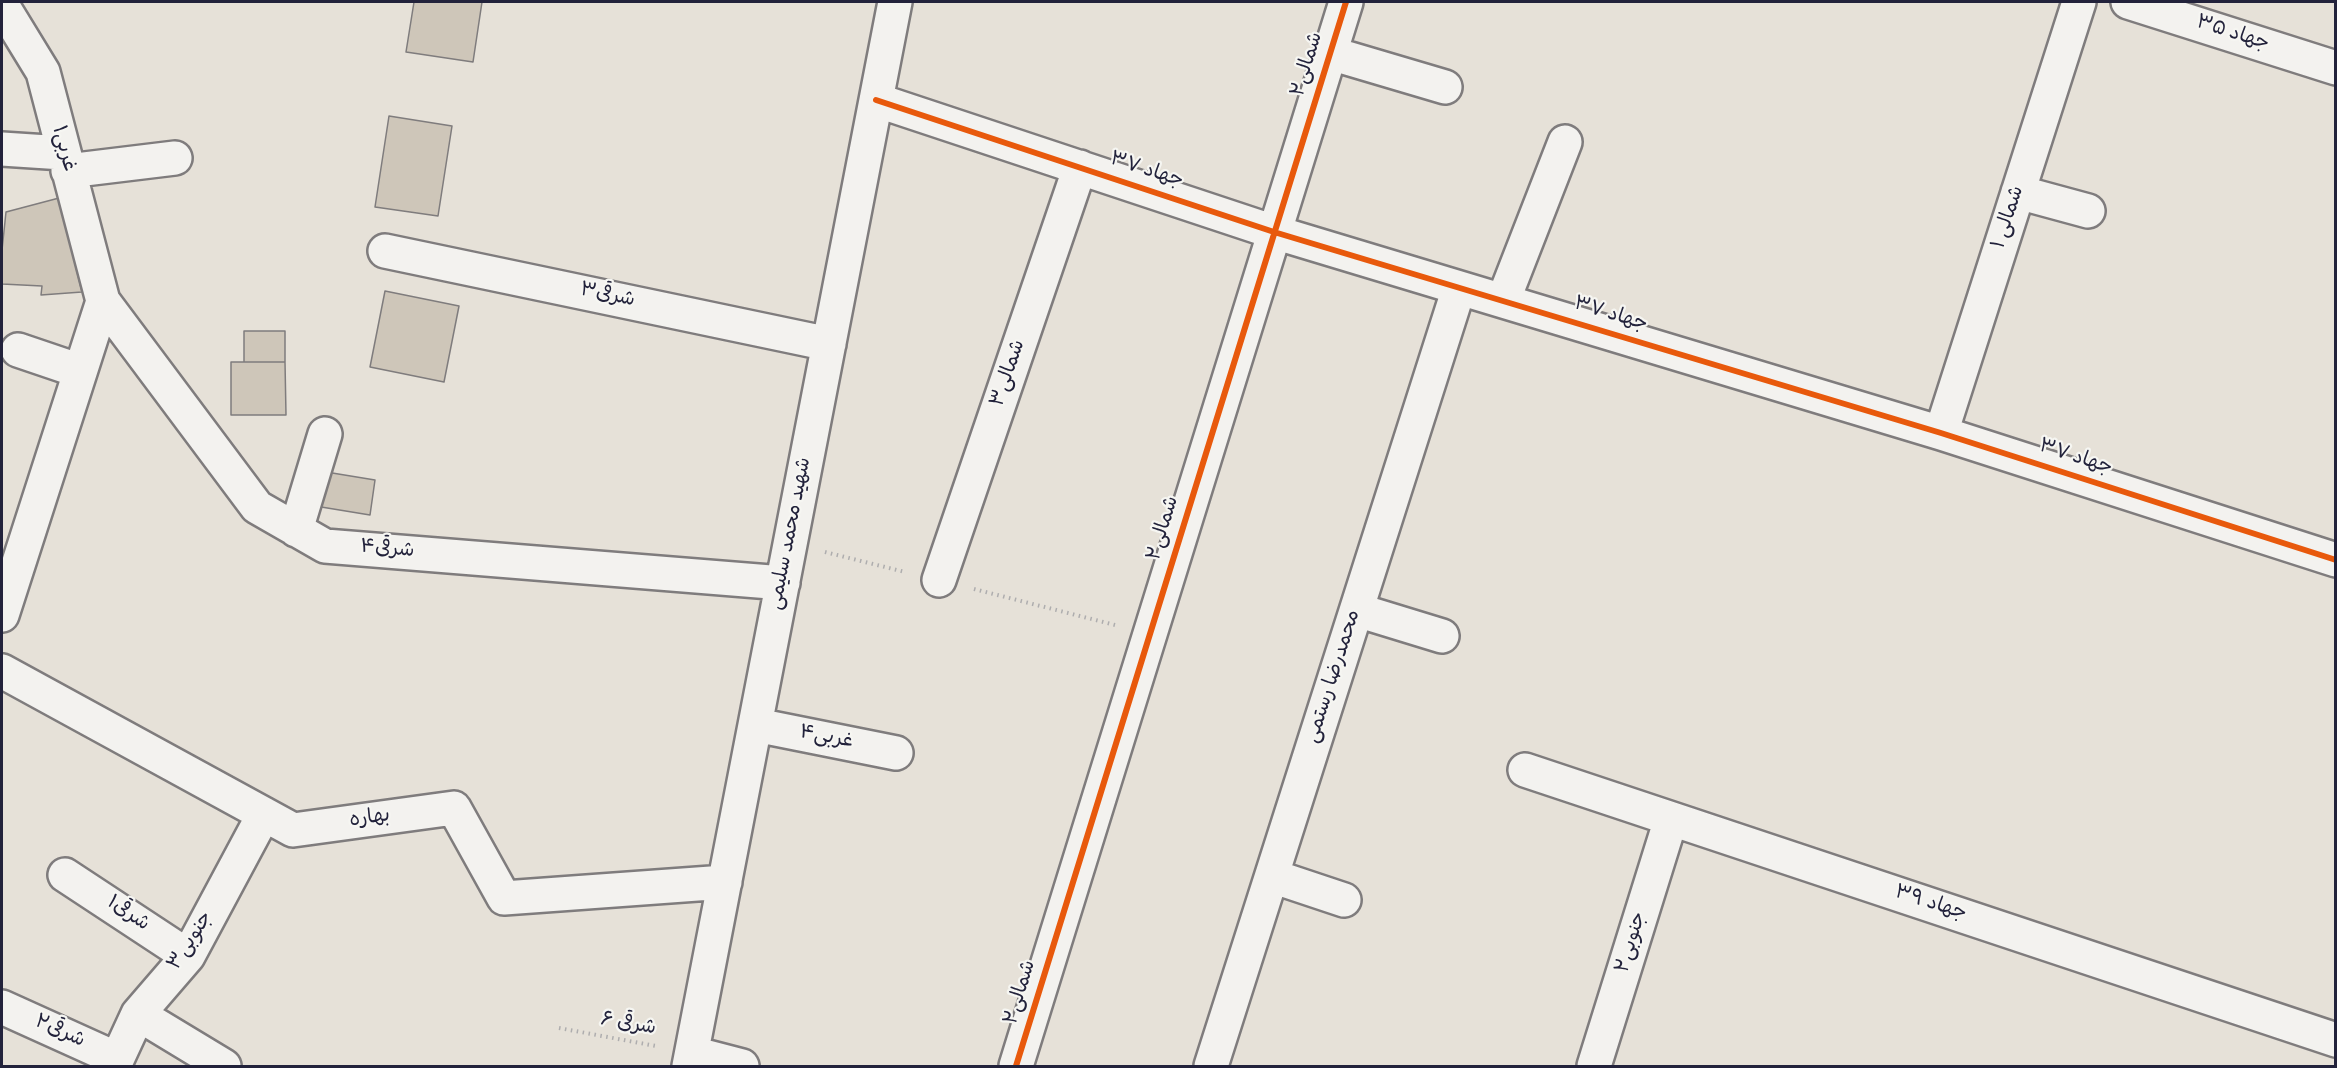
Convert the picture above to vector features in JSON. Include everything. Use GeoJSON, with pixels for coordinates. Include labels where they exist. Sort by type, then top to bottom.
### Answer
{"type":"FeatureCollection","features":[{"type":"Feature","properties":{"kind":"street","name":"شهید محمد سلیمی"},"geometry":{"type":"LineString","coordinates":[[691,1060],[895,2]]}},
{"type":"Feature","properties":{"kind":"street","name":"شمالی۲"},"geometry":{"type":"LineString","coordinates":[[1016,1066],[1346,2]]}},
{"type":"Feature","properties":{"kind":"street","name":"شمالی ۱"},"geometry":{"type":"LineString","coordinates":[[1941,433],[2079,2]]}},
{"type":"Feature","properties":{"kind":"street","name":"جهاد ۳۵"},"geometry":{"type":"LineString","coordinates":[[2128,2],[2336,68]]}},
{"type":"Feature","properties":{"kind":"street","name":"غربی۱"},"geometry":{"type":"LineString","coordinates":[[2,5],[43,72],[103,301]]}},
{"type":"Feature","properties":{"kind":"street"},"geometry":{"type":"LineString","coordinates":[[1330,53],[1445,87]]}},
{"type":"Feature","properties":{"kind":"street","name":"جهاد ۳۷"},"geometry":{"type":"LineString","coordinates":[[876,100],[1274,232],[1941,433],[2336,560]]}},
{"type":"Feature","properties":{"kind":"street"},"geometry":{"type":"LineString","coordinates":[[1503,301],[1565,142]]}},
{"type":"Feature","properties":{"kind":"street"},"geometry":{"type":"LineString","coordinates":[[2,149],[66,162],[175,158]]}},
{"type":"Feature","properties":{"kind":"street","name":"شمالی۳"},"geometry":{"type":"LineString","coordinates":[[939,580],[1080,168]]}},
{"type":"Feature","properties":{"kind":"street"},"geometry":{"type":"LineString","coordinates":[[2018,192],[2088,211]]}},
{"type":"Feature","properties":{"kind":"street","name":"شرقی۳"},"geometry":{"type":"LineString","coordinates":[[386,251],[829,344]]}},
{"type":"Feature","properties":{"kind":"street","name":"محمدرضا رستمی"},"geometry":{"type":"LineString","coordinates":[[1211,1066],[1459,288]]}},
{"type":"Feature","properties":{"kind":"street"},"geometry":{"type":"LineString","coordinates":[[2,615],[103,301]]}},
{"type":"Feature","properties":{"kind":"street","name":"شرقی۴"},"geometry":{"type":"LineString","coordinates":[[103,301],[257,507],[325,546],[783,583]]}},
{"type":"Feature","properties":{"kind":"street"},"geometry":{"type":"LineString","coordinates":[[18,350],[80,371]]}},
{"type":"Feature","properties":{"kind":"street"},"geometry":{"type":"LineString","coordinates":[[296,530],[325,434]]}},
{"type":"Feature","properties":{"kind":"street"},"geometry":{"type":"LineString","coordinates":[[1357,610],[1442,636]]}},
{"type":"Feature","properties":{"kind":"street","name":"بهاره"},"geometry":{"type":"LineString","coordinates":[[2,671],[293,830],[454,808],[504,898],[725,882]]}},
{"type":"Feature","properties":{"kind":"street","name":"غربی۴"},"geometry":{"type":"LineString","coordinates":[[756,725],[896,753]]}},
{"type":"Feature","properties":{"kind":"street","name":"جهاد ۳۹"},"geometry":{"type":"LineString","coordinates":[[1526,770],[2336,1040]]}},
{"type":"Feature","properties":{"kind":"street","name":"جنوبی۳"},"geometry":{"type":"LineString","coordinates":[[115,1063],[138,1014],[188,956],[264,814]]}},
{"type":"Feature","properties":{"kind":"street","name":"جنوبی۲"},"geometry":{"type":"LineString","coordinates":[[1594,1066],[1671,819]]}},
{"type":"Feature","properties":{"kind":"street","name":"شرقی۱"},"geometry":{"type":"LineString","coordinates":[[65,875],[188,956]]}},
{"type":"Feature","properties":{"kind":"street"},"geometry":{"type":"LineString","coordinates":[[1272,876],[1344,900]]}},
{"type":"Feature","properties":{"kind":"street","name":"شرقی۲"},"geometry":{"type":"LineString","coordinates":[[2,1007],[115,1063]]}},
{"type":"Feature","properties":{"kind":"street"},"geometry":{"type":"LineString","coordinates":[[138,1014],[224,1066]]}},
{"type":"Feature","properties":{"kind":"street"},"geometry":{"type":"LineString","coordinates":[[691,1060],[742,1066]]}},
{"type":"Feature","properties":{"kind":"building"},"geometry":{"type":"Polygon","coordinates":[[[414,2],[482,2],[473,62],[406,52],[414,2]]]}},
{"type":"Feature","properties":{"kind":"building"},"geometry":{"type":"Polygon","coordinates":[[[389,116],[452,126],[438,216],[375,207],[389,116]]]}},
{"type":"Feature","properties":{"kind":"building"},"geometry":{"type":"Polygon","coordinates":[[[59,198],[82,292],[41,295],[42,286],[2,284],[2,250],[6,212],[59,198]]]}},
{"type":"Feature","properties":{"kind":"building"},"geometry":{"type":"Polygon","coordinates":[[[385,291],[459,306],[444,382],[370,367],[385,291]]]}},
{"type":"Feature","properties":{"kind":"building"},"geometry":{"type":"Polygon","coordinates":[[[244,331],[285,331],[285,362],[244,362],[244,331]]]}},
{"type":"Feature","properties":{"kind":"building"},"geometry":{"type":"Polygon","coordinates":[[[231,362],[285,362],[286,415],[231,415],[231,362]]]}},
{"type":"Feature","properties":{"kind":"building"},"geometry":{"type":"Polygon","coordinates":[[[314,470],[375,480],[370,515],[309,505],[314,470]]]}},
{"type":"Feature","properties":{"kind":"cycle path"},"geometry":{"type":"LineString","coordinates":[[1016,1066],[1346,2]]}},
{"type":"Feature","properties":{"kind":"cycle path"},"geometry":{"type":"LineString","coordinates":[[876,100],[1274,232],[1941,433],[2336,560]]}}]}
